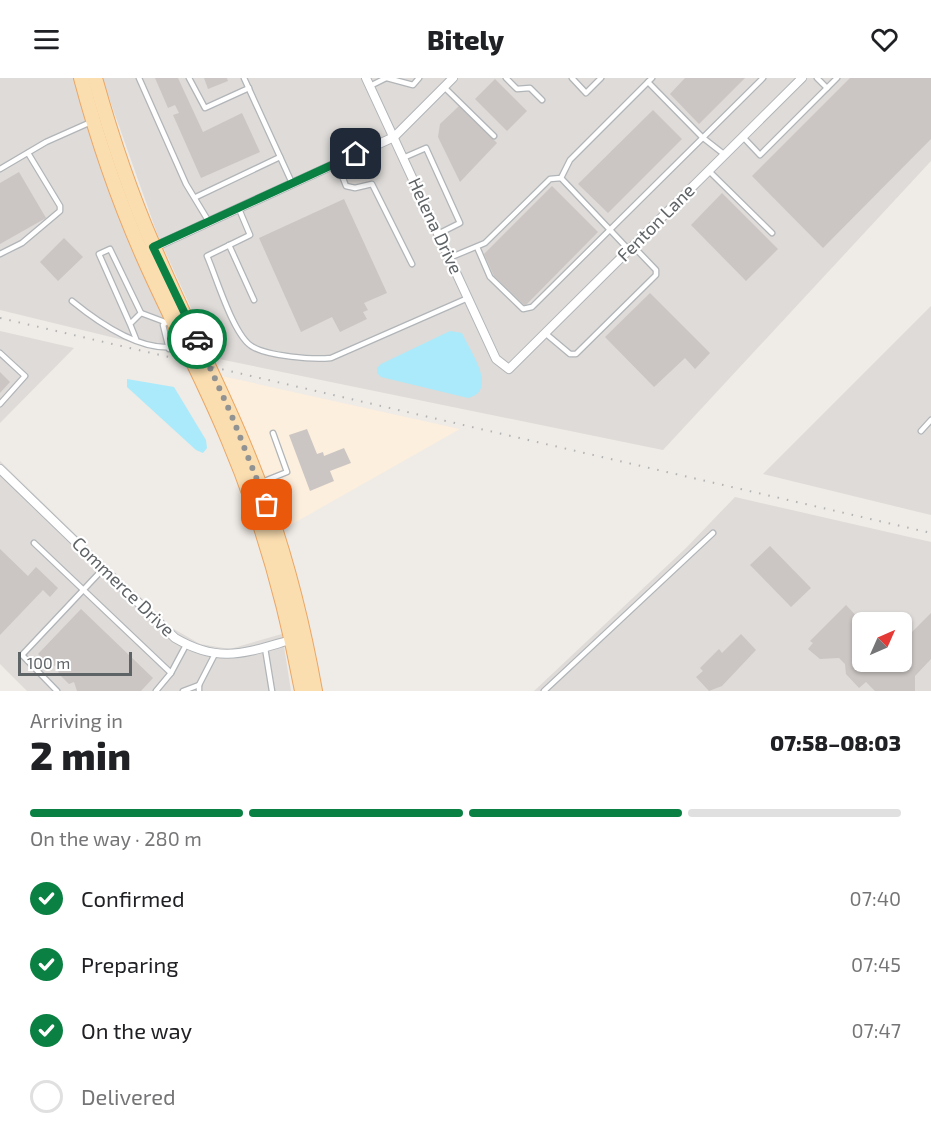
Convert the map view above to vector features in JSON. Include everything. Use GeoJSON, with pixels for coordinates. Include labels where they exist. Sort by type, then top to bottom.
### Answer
{"type":"FeatureCollection","features":[{"type":"Feature","properties":{"kind":"main road"},"geometry":{"type":"LineString","coordinates":[[81,78],[111,178],[215,376],[259,483],[281,551],[297,638],[302,691]]}},
{"type":"Feature","properties":{"kind":"main road"},"geometry":{"type":"LineString","coordinates":[[95,78],[168,320],[184,344],[224,429],[245,483],[315,691]]}},
{"type":"Feature","properties":{"kind":"street"},"geometry":{"type":"LineString","coordinates":[[147,250],[394,137],[453,78]]}},
{"type":"Feature","properties":{"kind":"street","name":"Fenton Lane"},"geometry":{"type":"LineString","coordinates":[[509,369],[802,78]]}},
{"type":"Feature","properties":{"kind":"street","name":"Helena Drive"},"geometry":{"type":"LineString","coordinates":[[368,82],[496,359],[509,369]]}},
{"type":"Feature","properties":{"kind":"street","name":"Commerce Drive"},"geometry":{"type":"LineString","coordinates":[[0,469],[170,634],[186,645],[226,656],[265,648],[297,638]]}},
{"type":"Feature","properties":{"kind":"lane"},"geometry":{"type":"LineString","coordinates":[[139,78],[186,184],[196,197],[209,222]]}},
{"type":"Feature","properties":{"kind":"lane"},"geometry":{"type":"LineString","coordinates":[[189,78],[205,108],[249,88]]}},
{"type":"Feature","properties":{"kind":"lane"},"geometry":{"type":"LineString","coordinates":[[244,78],[292,183]]}},
{"type":"Feature","properties":{"kind":"lane"},"geometry":{"type":"LineString","coordinates":[[368,82],[386,78],[413,85],[419,78]]}},
{"type":"Feature","properties":{"kind":"lane"},"geometry":{"type":"LineString","coordinates":[[506,78],[517,89],[530,88],[542,100]]}},
{"type":"Feature","properties":{"kind":"lane"},"geometry":{"type":"LineString","coordinates":[[572,78],[586,93],[601,78]]}},
{"type":"Feature","properties":{"kind":"lane"},"geometry":{"type":"LineString","coordinates":[[477,247],[490,277],[523,309],[532,307],[763,78]]}},
{"type":"Feature","properties":{"kind":"lane"},"geometry":{"type":"LineString","coordinates":[[817,78],[827,88]]}},
{"type":"Feature","properties":{"kind":"lane"},"geometry":{"type":"LineString","coordinates":[[743,137],[759,154],[837,78]]}},
{"type":"Feature","properties":{"kind":"lane"},"geometry":{"type":"LineString","coordinates":[[561,178],[570,160],[650,80],[702,137],[725,155]]}},
{"type":"Feature","properties":{"kind":"lane"},"geometry":{"type":"LineString","coordinates":[[444,87],[494,136]]}},
{"type":"Feature","properties":{"kind":"lane"},"geometry":{"type":"LineString","coordinates":[[0,169],[76,127],[93,122]]}},
{"type":"Feature","properties":{"kind":"lane"},"geometry":{"type":"LineString","coordinates":[[403,158],[426,148],[460,223],[438,234]]}},
{"type":"Feature","properties":{"kind":"lane"},"geometry":{"type":"LineString","coordinates":[[0,254],[22,243],[60,211],[60,206],[28,153]]}},
{"type":"Feature","properties":{"kind":"lane"},"geometry":{"type":"LineString","coordinates":[[196,197],[280,157]]}},
{"type":"Feature","properties":{"kind":"lane"},"geometry":{"type":"LineString","coordinates":[[337,163],[346,186],[355,188],[372,184],[412,264]]}},
{"type":"Feature","properties":{"kind":"lane"},"geometry":{"type":"LineString","coordinates":[[709,171],[772,233]]}},
{"type":"Feature","properties":{"kind":"lane"},"geometry":{"type":"LineString","coordinates":[[546,333],[561,348],[570,354],[576,354],[656,275],[656,270],[610,229],[561,178]]}},
{"type":"Feature","properties":{"kind":"lane"},"geometry":{"type":"LineString","coordinates":[[449,258],[485,243],[550,179],[561,178]]}},
{"type":"Feature","properties":{"kind":"lane"},"geometry":{"type":"LineString","coordinates":[[239,208],[250,235],[207,256],[238,330],[253,347],[309,360],[331,358],[468,298]]}},
{"type":"Feature","properties":{"kind":"lane"},"geometry":{"type":"LineString","coordinates":[[229,245],[254,300]]}},
{"type":"Feature","properties":{"kind":"lane"},"geometry":{"type":"LineString","coordinates":[[136,339],[99,254],[110,249],[141,313],[168,320],[163,333],[168,349]]}},
{"type":"Feature","properties":{"kind":"lane"},"geometry":{"type":"LineString","coordinates":[[72,301],[103,327],[168,349],[184,344]]}},
{"type":"Feature","properties":{"kind":"lane"},"geometry":{"type":"LineString","coordinates":[[130,324],[141,313]]}},
{"type":"Feature","properties":{"kind":"lane"},"geometry":{"type":"LineString","coordinates":[[0,352],[25,376],[0,404]]}},
{"type":"Feature","properties":{"kind":"lane"},"geometry":{"type":"LineString","coordinates":[[921,430],[931,420]]}},
{"type":"Feature","properties":{"kind":"lane"},"geometry":{"type":"LineString","coordinates":[[259,483],[287,472],[273,432]]}},
{"type":"Feature","properties":{"kind":"lane"},"geometry":{"type":"LineString","coordinates":[[544,691],[713,533]]}},
{"type":"Feature","properties":{"kind":"lane"},"geometry":{"type":"LineString","coordinates":[[34,543],[171,673]]}},
{"type":"Feature","properties":{"kind":"lane"},"geometry":{"type":"LineString","coordinates":[[57,691],[21,655],[103,568]]}},
{"type":"Feature","properties":{"kind":"lane"},"geometry":{"type":"LineString","coordinates":[[156,691],[171,673],[186,645]]}},
{"type":"Feature","properties":{"kind":"lane"},"geometry":{"type":"LineString","coordinates":[[265,648],[272,691]]}},
{"type":"Feature","properties":{"kind":"lane"},"geometry":{"type":"LineString","coordinates":[[199,691],[199,685],[215,654]]}},
{"type":"Feature","properties":{"kind":"lane"},"geometry":{"type":"LineString","coordinates":[[183,691],[199,685]]}},
{"type":"Feature","properties":{"kind":"shaded area"},"geometry":{"type":"Polygon","coordinates":[[[0,78],[76,78],[185,355],[0,310],[0,78]]]}},
{"type":"Feature","properties":{"kind":"shaded area"},"geometry":{"type":"Polygon","coordinates":[[[102,78],[931,78],[931,161],[663,450],[214,358],[158,236],[102,78]]]}},
{"type":"Feature","properties":{"kind":"shaded area"},"geometry":{"type":"Polygon","coordinates":[[[931,306],[931,515],[763,474],[931,306]]]}},
{"type":"Feature","properties":{"kind":"shaded area"},"geometry":{"type":"Polygon","coordinates":[[[0,331],[74,348],[0,423],[0,331]]]}},
{"type":"Feature","properties":{"kind":"shaded area"},"geometry":{"type":"Polygon","coordinates":[[[222,376],[460,429],[280,531],[222,376]]]}},
{"type":"Feature","properties":{"kind":"shaded area"},"geometry":{"type":"Polygon","coordinates":[[[0,461],[172,628],[200,644],[230,649],[282,634],[291,691],[27,691],[0,664],[0,461]]]}},
{"type":"Feature","properties":{"kind":"shaded area"},"geometry":{"type":"Polygon","coordinates":[[[735,497],[931,542],[931,691],[534,691],[686,548],[735,497]]]}},
{"type":"Feature","properties":{"kind":"water"},"geometry":{"type":"Polygon","coordinates":[[[450,331],[462,333],[477,362],[482,380],[477,394],[468,398],[381,377],[377,373],[377,368],[381,364],[450,331]]]}},
{"type":"Feature","properties":{"kind":"water"},"geometry":{"type":"Polygon","coordinates":[[[127,379],[174,387],[206,440],[207,448],[203,453],[196,450],[127,387],[127,379]]]}},
{"type":"Feature","properties":{"kind":"building"},"geometry":{"type":"Polygon","coordinates":[[[155,78],[178,78],[203,132],[242,113],[260,152],[201,178],[173,115],[179,113],[175,105],[168,108],[155,78]]]}},
{"type":"Feature","properties":{"kind":"building"},"geometry":{"type":"Polygon","coordinates":[[[204,78],[227,78],[228,81],[208,89],[204,78]]]}},
{"type":"Feature","properties":{"kind":"building"},"geometry":{"type":"Polygon","coordinates":[[[685,78],[745,78],[699,124],[670,94],[685,78]]]}},
{"type":"Feature","properties":{"kind":"building"},"geometry":{"type":"Polygon","coordinates":[[[850,78],[931,78],[931,139],[823,248],[752,176],[850,78]]]}},
{"type":"Feature","properties":{"kind":"building"},"geometry":{"type":"Polygon","coordinates":[[[495,79],[527,111],[507,131],[475,99],[495,79]]]}},
{"type":"Feature","properties":{"kind":"building"},"geometry":{"type":"Polygon","coordinates":[[[459,106],[497,143],[460,182],[438,137],[440,124],[459,106]]]}},
{"type":"Feature","properties":{"kind":"building"},"geometry":{"type":"Polygon","coordinates":[[[653,110],[682,139],[608,213],[578,184],[653,110]]]}},
{"type":"Feature","properties":{"kind":"building"},"geometry":{"type":"Polygon","coordinates":[[[19,172],[46,218],[0,244],[0,183],[19,172]]]}},
{"type":"Feature","properties":{"kind":"building"},"geometry":{"type":"Polygon","coordinates":[[[552,186],[598,232],[525,306],[494,276],[484,254],[552,186]]]}},
{"type":"Feature","properties":{"kind":"building"},"geometry":{"type":"Polygon","coordinates":[[[722,193],[778,249],[746,281],[691,225],[722,193]]]}},
{"type":"Feature","properties":{"kind":"building"},"geometry":{"type":"Polygon","coordinates":[[[344,199],[387,293],[364,303],[368,310],[363,312],[367,319],[340,332],[332,317],[301,332],[259,238],[344,199]]]}},
{"type":"Feature","properties":{"kind":"building"},"geometry":{"type":"Polygon","coordinates":[[[64,238],[83,257],[58,281],[40,262],[64,238]]]}},
{"type":"Feature","properties":{"kind":"building"},"geometry":{"type":"Polygon","coordinates":[[[650,293],[710,353],[695,369],[685,358],[654,387],[605,337],[650,293]]]}},
{"type":"Feature","properties":{"kind":"building"},"geometry":{"type":"Polygon","coordinates":[[[0,372],[10,382],[0,393],[0,372]]]}},
{"type":"Feature","properties":{"kind":"building"},"geometry":{"type":"Polygon","coordinates":[[[307,429],[317,454],[323,452],[324,456],[344,448],[351,463],[330,471],[334,481],[310,491],[289,435],[307,429]]]}},
{"type":"Feature","properties":{"kind":"building"},"geometry":{"type":"Polygon","coordinates":[[[770,546],[811,588],[791,607],[750,565],[770,546]]]}},
{"type":"Feature","properties":{"kind":"building"},"geometry":{"type":"Polygon","coordinates":[[[0,549],[28,576],[36,567],[58,588],[50,597],[43,590],[0,635],[0,549]]]}},
{"type":"Feature","properties":{"kind":"building"},"geometry":{"type":"Polygon","coordinates":[[[846,605],[853,612],[852,672],[912,672],[912,632],[931,613],[931,659],[915,676],[915,691],[875,691],[866,682],[859,688],[846,674],[845,664],[839,658],[820,659],[808,649],[813,643],[810,641],[846,605]]]}},
{"type":"Feature","properties":{"kind":"building"},"geometry":{"type":"Polygon","coordinates":[[[81,609],[153,678],[141,691],[77,691],[74,682],[69,684],[59,674],[57,665],[51,667],[49,658],[44,660],[38,654],[81,609]]]}},
{"type":"Feature","properties":{"kind":"building"},"geometry":{"type":"Polygon","coordinates":[[[741,634],[756,650],[722,686],[709,691],[696,677],[703,671],[700,668],[719,649],[722,653],[741,634]]]}},
{"type":"Feature","properties":{"kind":"railway"},"geometry":{"type":"LineString","coordinates":[[0,318],[931,533]]}},
{"type":"Feature","properties":{"kind":"way so far"},"geometry":{"type":"LineString","coordinates":[[197,339],[251,461],[267,505]]}},
{"type":"Feature","properties":{"kind":"route"},"geometry":{"type":"LineString","coordinates":[[197,339],[153,247],[356,154]]}}]}
